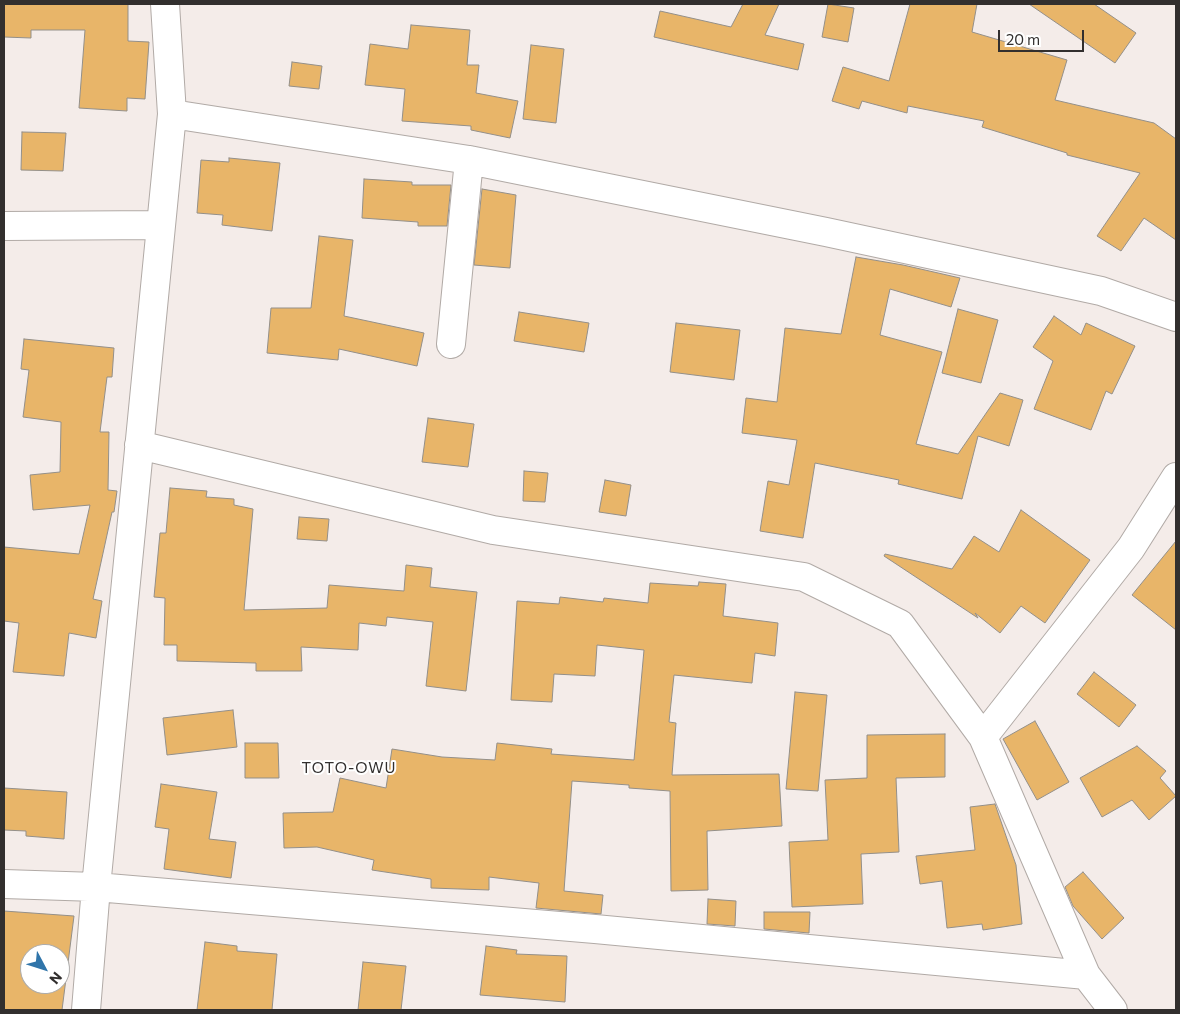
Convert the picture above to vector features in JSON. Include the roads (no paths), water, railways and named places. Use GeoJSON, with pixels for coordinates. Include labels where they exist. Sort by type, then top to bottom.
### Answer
{"type":"FeatureCollection","features":[{"type":"Feature","properties":{"kind":"street"},"geometry":{"type":"LineString","coordinates":[[86,1010],[96,887],[172,114],[165,4]]}},
{"type":"Feature","properties":{"kind":"street"},"geometry":{"type":"LineString","coordinates":[[172,114],[469,160],[826,232],[1101,291],[1176,317]]}},
{"type":"Feature","properties":{"kind":"street"},"geometry":{"type":"LineString","coordinates":[[451,344],[469,160]]}},
{"type":"Feature","properties":{"kind":"street"},"geometry":{"type":"LineString","coordinates":[[4,226],[161,225]]}},
{"type":"Feature","properties":{"kind":"street"},"geometry":{"type":"LineString","coordinates":[[139,445],[493,530],[804,577],[900,624],[983,737],[1086,975],[1113,1010]]}},
{"type":"Feature","properties":{"kind":"street"},"geometry":{"type":"LineString","coordinates":[[983,737],[1131,548],[1176,477]]}},
{"type":"Feature","properties":{"kind":"street"},"geometry":{"type":"LineString","coordinates":[[4,884],[96,887],[605,930],[1086,975]]}},
{"type":"Feature","properties":{"kind":"district","name":"TOTO-OWU"},"geometry":{"type":"Point","coordinates":[349,768]}}]}
